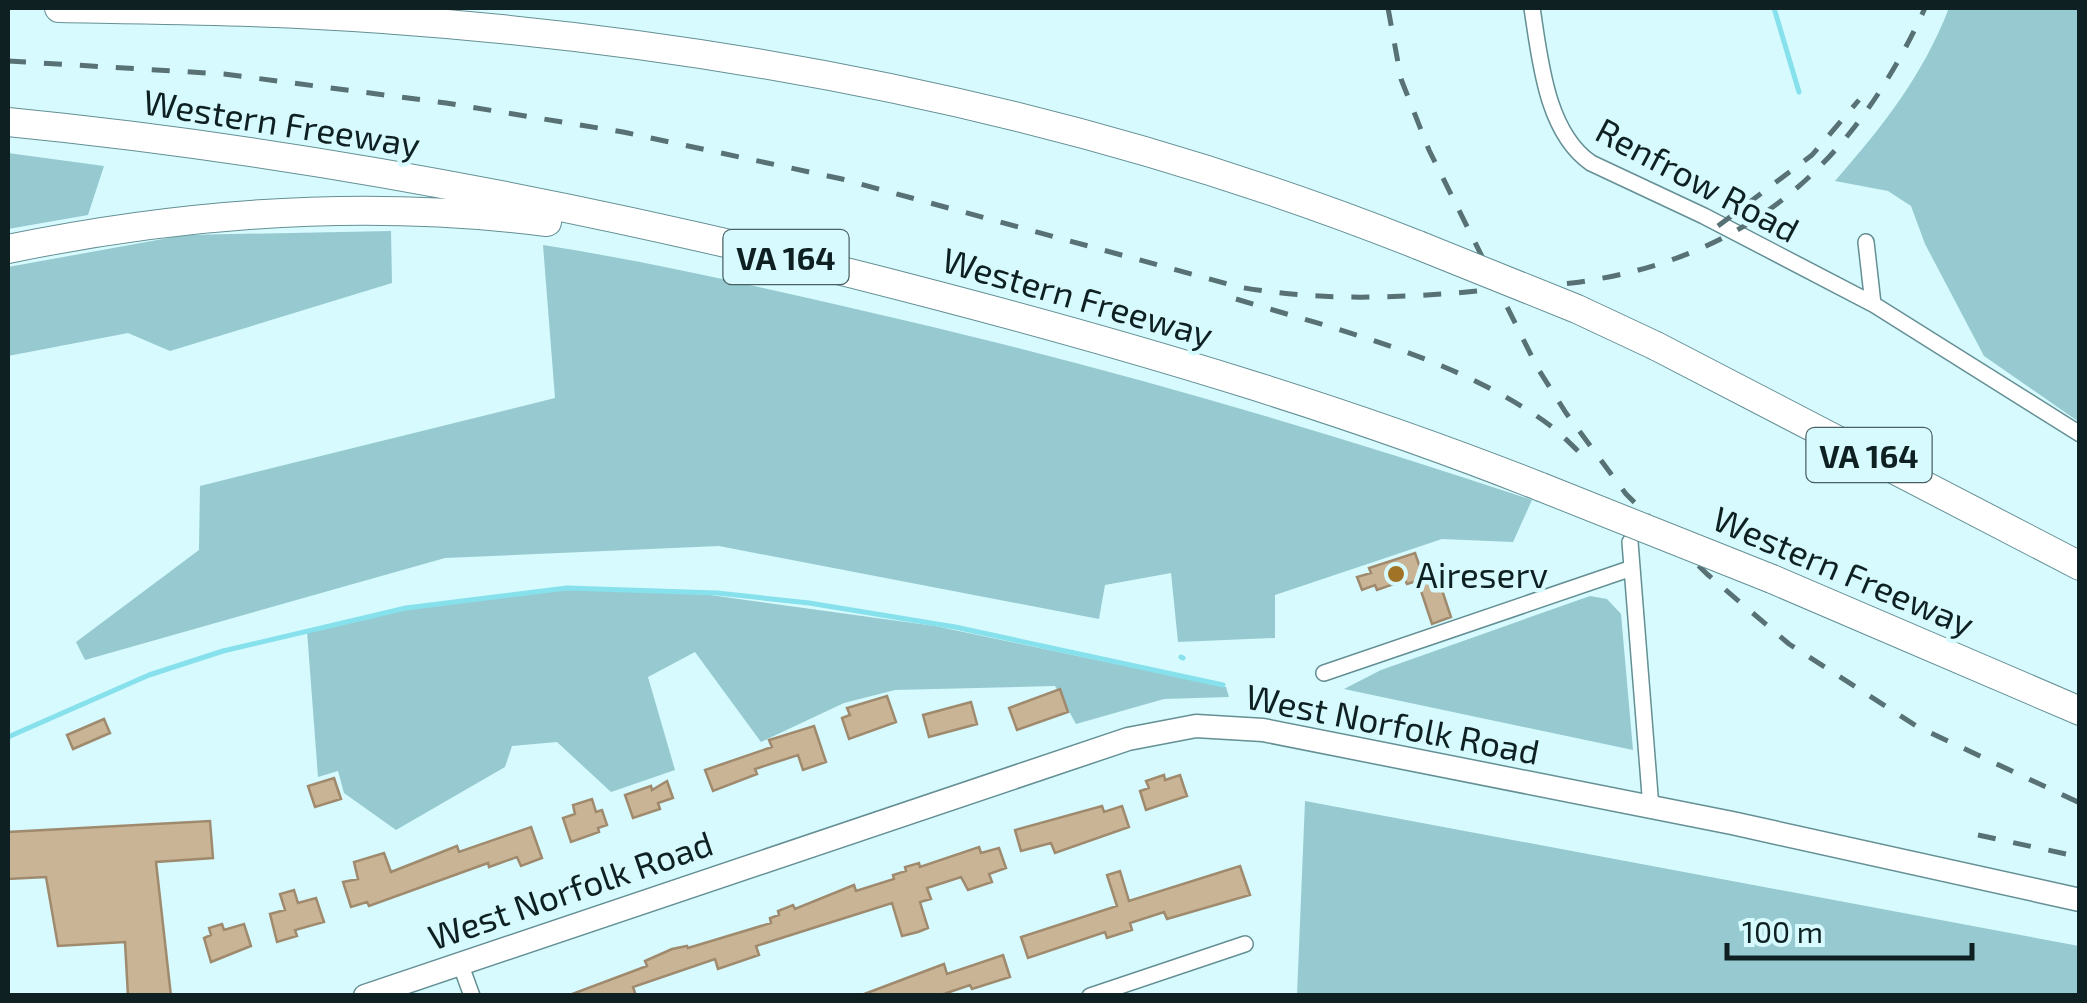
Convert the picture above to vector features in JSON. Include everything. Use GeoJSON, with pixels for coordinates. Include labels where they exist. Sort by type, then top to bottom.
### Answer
{"type":"FeatureCollection","features":[{"type":"Feature","properties":{"kind":"highway","name":"VA 164"},"geometry":{"type":"LineString","coordinates":[[59,8],[382,19],[602,40],[776,66],[943,99],[1099,138],[1262,188],[1577,309],[2080,566]]}},
{"type":"Feature","properties":{"kind":"highway","name":"Western Freeway"},"geometry":{"type":"LineString","coordinates":[[8,122],[400,177],[664,229],[837,268],[1178,362],[1346,416],[1541,487],[1772,579],[2080,711]]}},
{"type":"Feature","properties":{"kind":"highway"},"geometry":{"type":"LineString","coordinates":[[8,249],[233,214],[381,209],[472,214],[612,230],[837,268]]}},
{"type":"Feature","properties":{"kind":"street","name":"Renfrow Road"},"geometry":{"type":"LineString","coordinates":[[1532,8],[1551,100],[1574,152],[1873,304],[2080,434]]}},
{"type":"Feature","properties":{"kind":"street"},"geometry":{"type":"LineString","coordinates":[[1866,242],[1873,304]]}},
{"type":"Feature","properties":{"kind":"street"},"geometry":{"type":"LineString","coordinates":[[1630,542],[1651,808]]}},
{"type":"Feature","properties":{"kind":"street","name":"West Norfolk Road"},"geometry":{"type":"LineString","coordinates":[[1324,673],[1632,568]]}},
{"type":"Feature","properties":{"kind":"street","name":"West Norfolk Road"},"geometry":{"type":"LineString","coordinates":[[365,996],[870,824],[1161,730],[1196,726],[1263,730],[2080,900]]}},
{"type":"Feature","properties":{"kind":"street"},"geometry":{"type":"LineString","coordinates":[[1090,996],[1132,989],[1245,944]]}},
{"type":"Feature","properties":{"kind":"street"},"geometry":{"type":"LineString","coordinates":[[460,964],[472,996]]}},
{"type":"Feature","properties":{"kind":"shaded area"},"geometry":{"type":"Polygon","coordinates":[[[1949,8],[2079,8],[2079,422],[1984,356],[1925,244],[1911,206],[1888,191],[1835,181],[1900,100],[1927,56],[1949,8]]]}},
{"type":"Feature","properties":{"kind":"shaded area"},"geometry":{"type":"Polygon","coordinates":[[[8,153],[104,166],[88,215],[8,229],[8,153]]]}},
{"type":"Feature","properties":{"kind":"shaded area"},"geometry":{"type":"Polygon","coordinates":[[[391,231],[392,283],[170,351],[128,333],[8,356],[8,267],[185,235],[391,231]]]}},
{"type":"Feature","properties":{"kind":"shaded area"},"geometry":{"type":"Polygon","coordinates":[[[543,245],[734,281],[1107,371],[1362,445],[1532,500],[1513,542],[1442,539],[1275,595],[1275,638],[1178,642],[1171,573],[1105,585],[1099,619],[719,546],[445,558],[85,660],[76,642],[199,550],[200,486],[555,398],[543,245]]]}},
{"type":"Feature","properties":{"kind":"shaded area"},"geometry":{"type":"Polygon","coordinates":[[[561,588],[710,595],[935,626],[1226,687],[1229,697],[1164,699],[1076,724],[1055,686],[895,690],[844,703],[761,742],[695,652],[648,677],[675,770],[611,792],[557,742],[512,746],[505,767],[396,830],[344,793],[338,771],[318,777],[307,631],[407,609],[561,588]]]}},
{"type":"Feature","properties":{"kind":"shaded area"},"geometry":{"type":"Polygon","coordinates":[[[1590,596],[1607,599],[1621,614],[1633,750],[1344,689],[1381,670],[1590,596]]]}},
{"type":"Feature","properties":{"kind":"shaded area"},"geometry":{"type":"Polygon","coordinates":[[[1305,801],[2079,946],[2079,995],[1297,995],[1305,801]]]}},
{"type":"Feature","properties":{"kind":"building","name":"Aireserv"},"geometry":{"type":"Polygon","coordinates":[[[1415,553],[1424,579],[1362,590],[1357,577],[1371,573],[1369,568],[1415,553]]]}},
{"type":"Feature","properties":{"kind":"building"},"geometry":{"type":"Polygon","coordinates":[[[1438,578],[1451,617],[1432,624],[1419,585],[1438,578]]]}},
{"type":"Feature","properties":{"kind":"building"},"geometry":{"type":"Polygon","coordinates":[[[1060,689],[1068,712],[1017,730],[1009,708],[1060,689]]]}},
{"type":"Feature","properties":{"kind":"building"},"geometry":{"type":"Polygon","coordinates":[[[887,696],[896,722],[849,739],[842,718],[850,715],[847,708],[887,696]]]}},
{"type":"Feature","properties":{"kind":"building"},"geometry":{"type":"Polygon","coordinates":[[[971,702],[977,724],[929,737],[923,715],[971,702]]]}},
{"type":"Feature","properties":{"kind":"building"},"geometry":{"type":"Polygon","coordinates":[[[104,719],[110,733],[73,749],[67,735],[104,719]]]}},
{"type":"Feature","properties":{"kind":"building"},"geometry":{"type":"Polygon","coordinates":[[[814,726],[826,762],[803,770],[798,755],[755,769],[757,774],[713,791],[705,770],[772,747],[769,740],[814,726]]]}},
{"type":"Feature","properties":{"kind":"building"},"geometry":{"type":"Polygon","coordinates":[[[1164,775],[1165,780],[1180,775],[1187,796],[1146,810],[1140,791],[1149,788],[1146,781],[1164,775]]]}},
{"type":"Feature","properties":{"kind":"building"},"geometry":{"type":"Polygon","coordinates":[[[334,778],[341,799],[315,807],[308,786],[334,778]]]}},
{"type":"Feature","properties":{"kind":"building"},"geometry":{"type":"Polygon","coordinates":[[[667,781],[673,798],[658,803],[660,809],[633,818],[625,795],[651,786],[652,790],[667,781]]]}},
{"type":"Feature","properties":{"kind":"building"},"geometry":{"type":"Polygon","coordinates":[[[592,799],[596,812],[602,810],[607,825],[571,842],[563,818],[575,814],[573,805],[592,799]]]}},
{"type":"Feature","properties":{"kind":"building"},"geometry":{"type":"Polygon","coordinates":[[[1102,806],[1104,812],[1122,806],[1129,827],[1055,853],[1051,843],[1021,851],[1015,830],[1102,806]]]}},
{"type":"Feature","properties":{"kind":"building"},"geometry":{"type":"Polygon","coordinates":[[[210,821],[213,858],[156,862],[171,996],[128,996],[125,942],[58,946],[46,877],[8,879],[8,832],[210,821]]]}},
{"type":"Feature","properties":{"kind":"building"},"geometry":{"type":"Polygon","coordinates":[[[531,827],[542,858],[521,866],[517,857],[489,867],[488,863],[369,906],[367,902],[351,907],[343,882],[358,879],[354,862],[384,853],[391,872],[457,846],[459,852],[531,827]]]}},
{"type":"Feature","properties":{"kind":"building"},"geometry":{"type":"Polygon","coordinates":[[[979,847],[981,853],[999,848],[1006,868],[989,874],[992,882],[968,890],[961,877],[927,888],[931,899],[920,902],[928,928],[918,932],[902,936],[892,903],[756,946],[759,955],[718,969],[715,959],[633,987],[635,993],[627,996],[567,996],[647,966],[645,961],[672,949],[688,948],[771,923],[770,918],[779,915],[778,911],[793,905],[795,909],[854,885],[856,891],[894,879],[893,875],[906,871],[905,867],[919,863],[920,867],[979,847]]]}},
{"type":"Feature","properties":{"kind":"building"},"geometry":{"type":"Polygon","coordinates":[[[1240,866],[1250,895],[1167,919],[1164,912],[1130,923],[1132,930],[1107,938],[1105,932],[1028,958],[1021,937],[1117,906],[1107,875],[1120,871],[1129,901],[1240,866]]]}},
{"type":"Feature","properties":{"kind":"building"},"geometry":{"type":"Polygon","coordinates":[[[294,890],[298,903],[316,898],[324,922],[295,930],[297,936],[277,942],[270,914],[285,910],[280,894],[294,890]]]}},
{"type":"Feature","properties":{"kind":"building"},"geometry":{"type":"Polygon","coordinates":[[[222,924],[224,930],[244,924],[251,946],[211,962],[204,938],[211,935],[209,928],[222,924]]]}},
{"type":"Feature","properties":{"kind":"building"},"geometry":{"type":"Polygon","coordinates":[[[1003,955],[1010,977],[972,989],[970,985],[938,996],[859,996],[944,964],[947,974],[1003,955]]]}},
{"type":"Feature","properties":{"kind":"waterway"},"geometry":{"type":"LineString","coordinates":[[1774,8],[1799,92]]}},
{"type":"Feature","properties":{"kind":"waterway"},"geometry":{"type":"LineString","coordinates":[[8,737],[149,675],[223,651],[406,608],[567,588],[717,593],[809,603],[955,627],[1223,685]]}},
{"type":"Feature","properties":{"kind":"railway"},"geometry":{"type":"LineString","coordinates":[[1388,8],[1401,79],[1429,150],[1537,367],[1626,494],[1707,574],[1789,644],[1918,727],[2080,803]]}},
{"type":"Feature","properties":{"kind":"railway"},"geometry":{"type":"LineString","coordinates":[[8,61],[224,74],[446,103],[623,132],[842,179],[1239,287],[1333,297],[1395,297],[1572,283],[1635,271],[1691,252],[1742,227],[1788,196],[1828,158],[1864,114],[1925,8]]}},
{"type":"Feature","properties":{"kind":"railway"},"geometry":{"type":"LineString","coordinates":[[1718,226],[1812,155],[1859,100]]}},
{"type":"Feature","properties":{"kind":"railway"},"geometry":{"type":"LineString","coordinates":[[1236,299],[1395,348],[1472,379],[1544,421],[1590,462]]}},
{"type":"Feature","properties":{"kind":"railway"},"geometry":{"type":"LineString","coordinates":[[1978,835],[2080,857]]}},
{"type":"Feature","properties":{"kind":"place","name":"Aireserv"},"geometry":{"type":"Point","coordinates":[1396,574]}}]}
